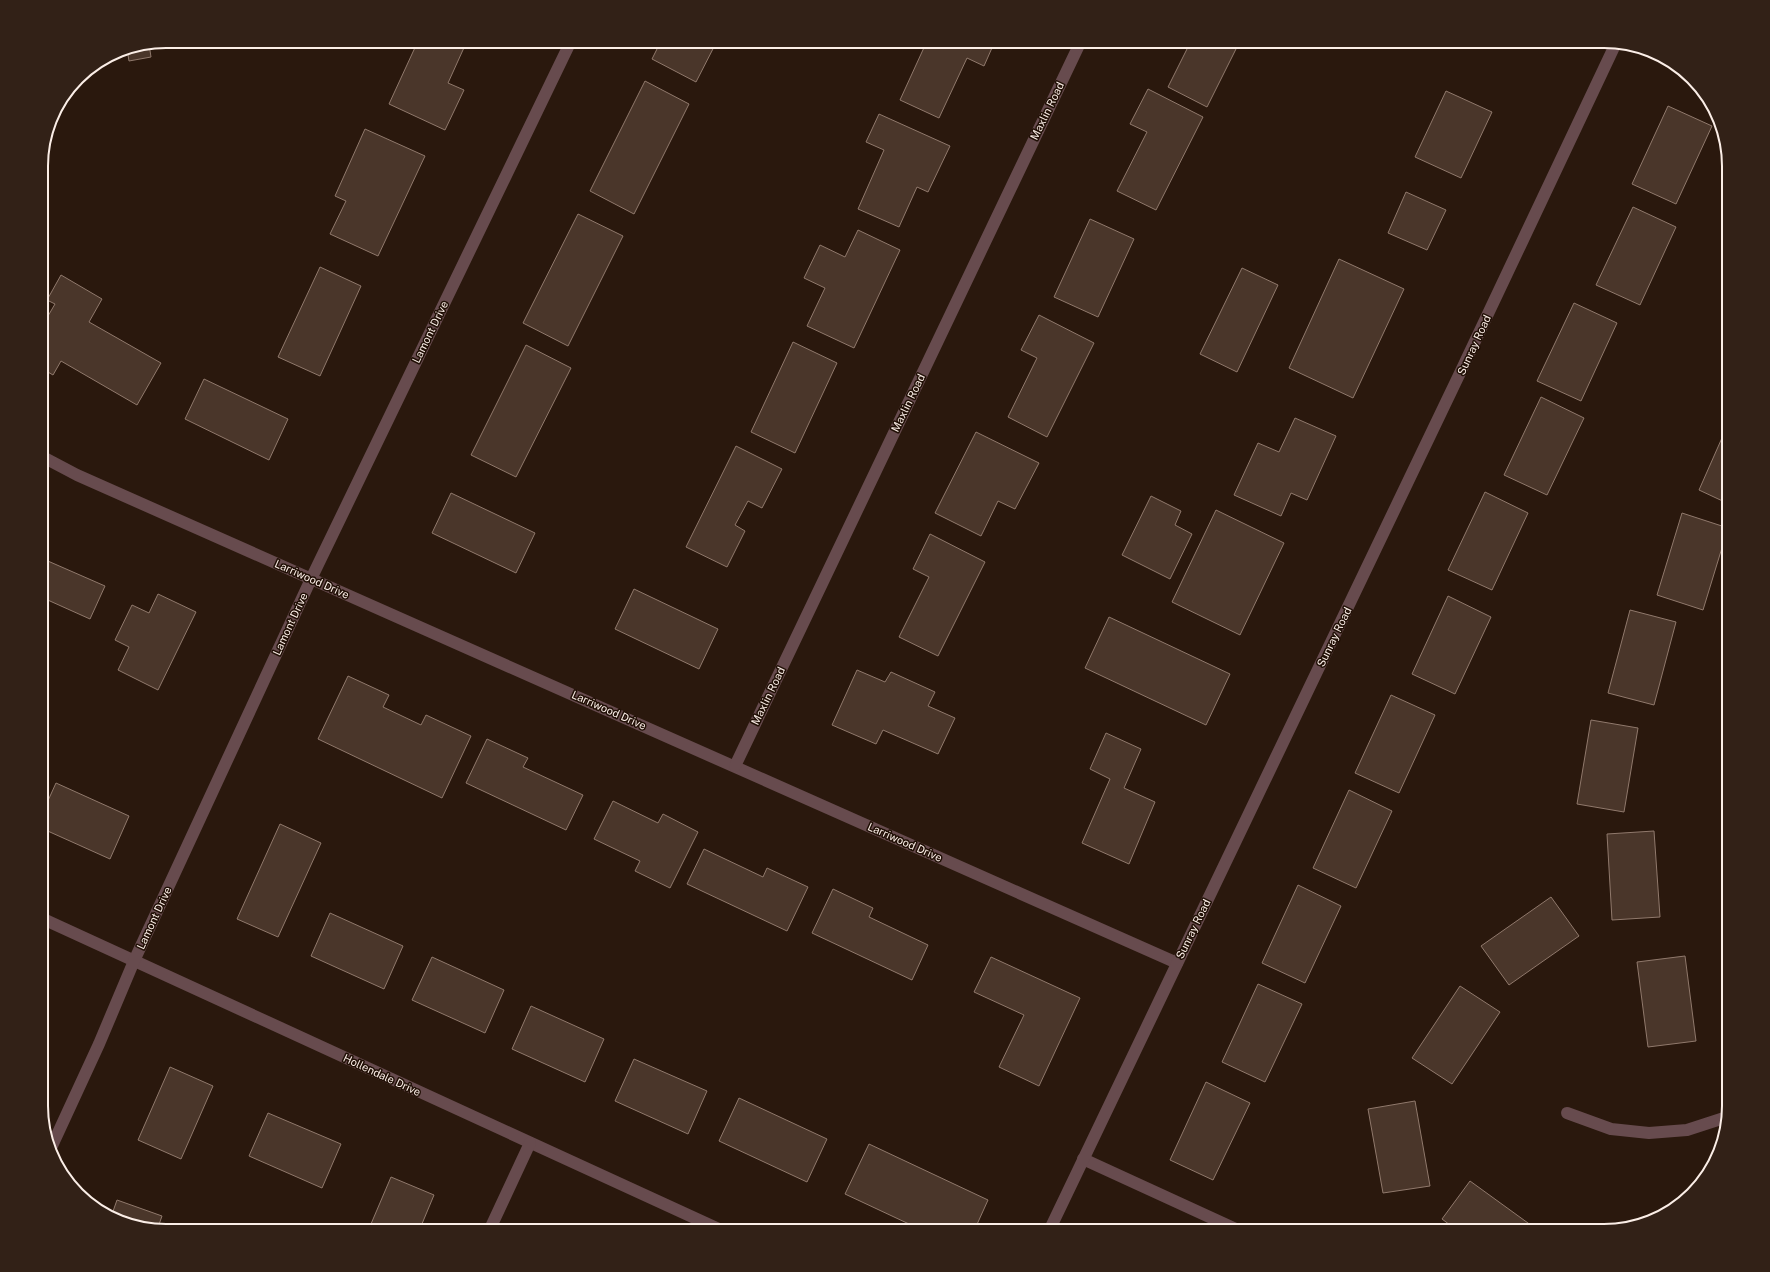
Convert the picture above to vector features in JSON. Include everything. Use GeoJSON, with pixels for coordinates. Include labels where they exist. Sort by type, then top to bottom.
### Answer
{"type":"FeatureCollection","features":[{"type":"Feature","properties":{"kind":"street","name":"Lamont Drive"},"geometry":{"type":"LineString","coordinates":[[54,1142],[99,1044],[134,961],[311,579],[567,48]]}},
{"type":"Feature","properties":{"kind":"street","name":"Maxlin Road"},"geometry":{"type":"LineString","coordinates":[[735,766],[1078,48]]}},
{"type":"Feature","properties":{"kind":"street","name":"Sunray Road"},"geometry":{"type":"LineString","coordinates":[[1053,1224],[1464,366],[1613,49]]}},
{"type":"Feature","properties":{"kind":"street","name":"Larriwood Drive"},"geometry":{"type":"LineString","coordinates":[[48,460],[77,475],[1177,963]]}},
{"type":"Feature","properties":{"kind":"street","name":"Hollendale Drive"},"geometry":{"type":"LineString","coordinates":[[48,921],[708,1224]]}},
{"type":"Feature","properties":{"kind":"street"},"geometry":{"type":"LineString","coordinates":[[1567,1113],[1611,1129],[1649,1133],[1687,1130],[1721,1119]]}},
{"type":"Feature","properties":{"kind":"street"},"geometry":{"type":"LineString","coordinates":[[492,1224],[530,1143]]}},
{"type":"Feature","properties":{"kind":"street"},"geometry":{"type":"LineString","coordinates":[[1083,1160],[1225,1224]]}},
{"type":"Feature","properties":{"kind":"building"},"geometry":{"type":"Polygon","coordinates":[[[415,48],[464,48],[448,83],[464,90],[445,130],[389,104],[415,48]]]}},
{"type":"Feature","properties":{"kind":"building"},"geometry":{"type":"Polygon","coordinates":[[[658,48],[713,48],[696,82],[652,59],[658,48]]]}},
{"type":"Feature","properties":{"kind":"building"},"geometry":{"type":"Polygon","coordinates":[[[924,48],[992,48],[984,66],[967,58],[939,118],[900,100],[924,48]]]}},
{"type":"Feature","properties":{"kind":"building"},"geometry":{"type":"Polygon","coordinates":[[[1188,48],[1236,48],[1207,107],[1168,87],[1188,48]]]}},
{"type":"Feature","properties":{"kind":"building"},"geometry":{"type":"Polygon","coordinates":[[[150,49],[151,57],[129,61],[128,54],[150,49]]]}},
{"type":"Feature","properties":{"kind":"building"},"geometry":{"type":"Polygon","coordinates":[[[645,81],[689,104],[634,214],[590,191],[645,81]]]}},
{"type":"Feature","properties":{"kind":"building"},"geometry":{"type":"Polygon","coordinates":[[[1148,89],[1203,117],[1156,210],[1117,191],[1147,132],[1130,124],[1148,89]]]}},
{"type":"Feature","properties":{"kind":"building"},"geometry":{"type":"Polygon","coordinates":[[[1446,91],[1492,112],[1461,178],[1415,157],[1446,91]]]}},
{"type":"Feature","properties":{"kind":"building"},"geometry":{"type":"Polygon","coordinates":[[[1668,106],[1712,126],[1676,204],[1632,184],[1668,106]]]}},
{"type":"Feature","properties":{"kind":"building"},"geometry":{"type":"Polygon","coordinates":[[[879,114],[950,146],[928,192],[917,187],[899,227],[858,209],[884,150],[866,142],[879,114]]]}},
{"type":"Feature","properties":{"kind":"building"},"geometry":{"type":"Polygon","coordinates":[[[365,129],[425,156],[378,256],[330,234],[346,201],[335,196],[365,129]]]}},
{"type":"Feature","properties":{"kind":"building"},"geometry":{"type":"Polygon","coordinates":[[[1406,192],[1446,210],[1427,250],[1388,233],[1406,192]]]}},
{"type":"Feature","properties":{"kind":"building"},"geometry":{"type":"Polygon","coordinates":[[[1633,207],[1676,227],[1640,305],[1596,285],[1633,207]]]}},
{"type":"Feature","properties":{"kind":"building"},"geometry":{"type":"Polygon","coordinates":[[[578,214],[623,236],[568,346],[523,323],[578,214]]]}},
{"type":"Feature","properties":{"kind":"building"},"geometry":{"type":"Polygon","coordinates":[[[1090,219],[1134,239],[1098,317],[1054,297],[1090,219]]]}},
{"type":"Feature","properties":{"kind":"building"},"geometry":{"type":"Polygon","coordinates":[[[858,230],[900,250],[854,348],[807,326],[825,288],[804,278],[820,245],[845,257],[858,230]]]}},
{"type":"Feature","properties":{"kind":"building"},"geometry":{"type":"Polygon","coordinates":[[[1339,259],[1404,289],[1353,398],[1289,368],[1339,259]]]}},
{"type":"Feature","properties":{"kind":"building"},"geometry":{"type":"Polygon","coordinates":[[[320,267],[361,286],[320,376],[278,357],[320,267]]]}},
{"type":"Feature","properties":{"kind":"building"},"geometry":{"type":"Polygon","coordinates":[[[1242,268],[1278,285],[1237,372],[1200,354],[1242,268]]]}},
{"type":"Feature","properties":{"kind":"building"},"geometry":{"type":"Polygon","coordinates":[[[61,275],[102,299],[89,322],[161,363],[137,405],[61,361],[53,375],[48,372],[48,316],[55,304],[48,300],[61,275]]]}},
{"type":"Feature","properties":{"kind":"building"},"geometry":{"type":"Polygon","coordinates":[[[1574,303],[1617,323],[1581,401],[1537,381],[1574,303]]]}},
{"type":"Feature","properties":{"kind":"building"},"geometry":{"type":"Polygon","coordinates":[[[1039,315],[1094,343],[1047,437],[1008,417],[1037,358],[1021,350],[1039,315]]]}},
{"type":"Feature","properties":{"kind":"building"},"geometry":{"type":"Polygon","coordinates":[[[793,342],[837,363],[795,453],[751,432],[793,342]]]}},
{"type":"Feature","properties":{"kind":"building"},"geometry":{"type":"Polygon","coordinates":[[[526,345],[571,368],[516,477],[471,455],[526,345]]]}},
{"type":"Feature","properties":{"kind":"building"},"geometry":{"type":"Polygon","coordinates":[[[204,379],[288,419],[269,460],[185,419],[204,379]]]}},
{"type":"Feature","properties":{"kind":"building"},"geometry":{"type":"Polygon","coordinates":[[[1541,397],[1584,418],[1547,495],[1504,475],[1541,397]]]}},
{"type":"Feature","properties":{"kind":"building"},"geometry":{"type":"Polygon","coordinates":[[[1295,418],[1336,436],[1307,500],[1291,493],[1281,516],[1234,495],[1258,443],[1279,452],[1295,418]]]}},
{"type":"Feature","properties":{"kind":"building"},"geometry":{"type":"Polygon","coordinates":[[[976,432],[1039,463],[1015,509],[998,501],[981,536],[935,513],[976,432]]]}},
{"type":"Feature","properties":{"kind":"building"},"geometry":{"type":"Polygon","coordinates":[[[1722,438],[1722,501],[1699,490],[1722,438]]]}},
{"type":"Feature","properties":{"kind":"building"},"geometry":{"type":"Polygon","coordinates":[[[736,446],[782,469],[762,508],[748,501],[735,525],[745,531],[727,567],[686,547],[736,446]]]}},
{"type":"Feature","properties":{"kind":"building"},"geometry":{"type":"Polygon","coordinates":[[[1485,492],[1528,513],[1492,590],[1448,570],[1485,492]]]}},
{"type":"Feature","properties":{"kind":"building"},"geometry":{"type":"Polygon","coordinates":[[[451,493],[535,533],[516,573],[432,533],[451,493]]]}},
{"type":"Feature","properties":{"kind":"building"},"geometry":{"type":"Polygon","coordinates":[[[1151,496],[1181,511],[1175,525],[1192,534],[1170,579],[1122,555],[1151,496]]]}},
{"type":"Feature","properties":{"kind":"building"},"geometry":{"type":"Polygon","coordinates":[[[1216,510],[1284,543],[1240,635],[1172,602],[1216,510]]]}},
{"type":"Feature","properties":{"kind":"building"},"geometry":{"type":"Polygon","coordinates":[[[1682,513],[1722,526],[1722,548],[1703,610],[1657,595],[1682,513]]]}},
{"type":"Feature","properties":{"kind":"building"},"geometry":{"type":"Polygon","coordinates":[[[930,534],[985,562],[938,656],[899,637],[929,577],[913,569],[930,534]]]}},
{"type":"Feature","properties":{"kind":"building"},"geometry":{"type":"Polygon","coordinates":[[[48,561],[105,586],[90,619],[48,600],[48,561]]]}},
{"type":"Feature","properties":{"kind":"building"},"geometry":{"type":"Polygon","coordinates":[[[634,589],[718,629],[699,669],[615,629],[634,589]]]}},
{"type":"Feature","properties":{"kind":"building"},"geometry":{"type":"Polygon","coordinates":[[[158,594],[196,612],[158,690],[118,670],[129,647],[115,640],[132,605],[149,613],[158,594]]]}},
{"type":"Feature","properties":{"kind":"building"},"geometry":{"type":"Polygon","coordinates":[[[1448,596],[1491,617],[1455,694],[1412,674],[1448,596]]]}},
{"type":"Feature","properties":{"kind":"building"},"geometry":{"type":"Polygon","coordinates":[[[1630,610],[1676,622],[1654,705],[1608,693],[1630,610]]]}},
{"type":"Feature","properties":{"kind":"building"},"geometry":{"type":"Polygon","coordinates":[[[1109,617],[1230,674],[1206,725],[1085,668],[1109,617]]]}},
{"type":"Feature","properties":{"kind":"building"},"geometry":{"type":"Polygon","coordinates":[[[857,670],[885,682],[891,672],[935,692],[928,706],[955,718],[938,754],[883,730],[876,744],[832,725],[857,670]]]}},
{"type":"Feature","properties":{"kind":"building"},"geometry":{"type":"Polygon","coordinates":[[[348,676],[389,695],[383,707],[421,725],[426,715],[471,736],[442,798],[318,739],[348,676]]]}},
{"type":"Feature","properties":{"kind":"building"},"geometry":{"type":"Polygon","coordinates":[[[1391,695],[1435,715],[1399,793],[1355,773],[1391,695]]]}},
{"type":"Feature","properties":{"kind":"building"},"geometry":{"type":"Polygon","coordinates":[[[1591,720],[1638,728],[1624,812],[1577,804],[1591,720]]]}},
{"type":"Feature","properties":{"kind":"building"},"geometry":{"type":"Polygon","coordinates":[[[1106,733],[1141,749],[1124,788],[1155,802],[1129,864],[1082,843],[1110,779],[1090,769],[1106,733]]]}},
{"type":"Feature","properties":{"kind":"building"},"geometry":{"type":"Polygon","coordinates":[[[487,739],[528,758],[523,767],[583,795],[566,830],[466,783],[487,739]]]}},
{"type":"Feature","properties":{"kind":"building"},"geometry":{"type":"Polygon","coordinates":[[[56,783],[129,816],[110,859],[48,831],[48,801],[56,783]]]}},
{"type":"Feature","properties":{"kind":"building"},"geometry":{"type":"Polygon","coordinates":[[[1349,790],[1392,811],[1356,888],[1313,868],[1349,790]]]}},
{"type":"Feature","properties":{"kind":"building"},"geometry":{"type":"Polygon","coordinates":[[[613,801],[658,823],[663,814],[698,832],[670,888],[635,871],[640,861],[594,839],[613,801]]]}},
{"type":"Feature","properties":{"kind":"building"},"geometry":{"type":"Polygon","coordinates":[[[280,824],[321,843],[278,937],[237,919],[280,824]]]}},
{"type":"Feature","properties":{"kind":"building"},"geometry":{"type":"Polygon","coordinates":[[[1654,831],[1660,917],[1612,920],[1607,834],[1654,831]]]}},
{"type":"Feature","properties":{"kind":"building"},"geometry":{"type":"Polygon","coordinates":[[[704,849],[763,877],[767,868],[808,887],[787,931],[687,884],[704,849]]]}},
{"type":"Feature","properties":{"kind":"building"},"geometry":{"type":"Polygon","coordinates":[[[1298,885],[1341,906],[1305,983],[1262,963],[1298,885]]]}},
{"type":"Feature","properties":{"kind":"building"},"geometry":{"type":"Polygon","coordinates":[[[833,889],[873,908],[869,917],[928,945],[912,980],[812,933],[833,889]]]}},
{"type":"Feature","properties":{"kind":"building"},"geometry":{"type":"Polygon","coordinates":[[[1551,897],[1579,936],[1509,985],[1481,946],[1551,897]]]}},
{"type":"Feature","properties":{"kind":"building"},"geometry":{"type":"Polygon","coordinates":[[[330,913],[403,946],[384,989],[311,956],[330,913]]]}},
{"type":"Feature","properties":{"kind":"building"},"geometry":{"type":"Polygon","coordinates":[[[1685,956],[1696,1041],[1648,1047],[1637,962],[1685,956]]]}},
{"type":"Feature","properties":{"kind":"building"},"geometry":{"type":"Polygon","coordinates":[[[432,957],[504,990],[485,1033],[412,1000],[432,957]]]}},
{"type":"Feature","properties":{"kind":"building"},"geometry":{"type":"Polygon","coordinates":[[[991,957],[1080,998],[1039,1086],[999,1067],[1024,1015],[974,992],[991,957]]]}},
{"type":"Feature","properties":{"kind":"building"},"geometry":{"type":"Polygon","coordinates":[[[1258,984],[1302,1004],[1265,1082],[1222,1062],[1258,984]]]}},
{"type":"Feature","properties":{"kind":"building"},"geometry":{"type":"Polygon","coordinates":[[[1460,986],[1500,1012],[1452,1084],[1412,1058],[1460,986]]]}},
{"type":"Feature","properties":{"kind":"building"},"geometry":{"type":"Polygon","coordinates":[[[531,1006],[604,1039],[585,1082],[512,1049],[531,1006]]]}},
{"type":"Feature","properties":{"kind":"building"},"geometry":{"type":"Polygon","coordinates":[[[634,1059],[707,1091],[688,1134],[615,1101],[634,1059]]]}},
{"type":"Feature","properties":{"kind":"building"},"geometry":{"type":"Polygon","coordinates":[[[170,1067],[213,1086],[181,1159],[138,1140],[170,1067]]]}},
{"type":"Feature","properties":{"kind":"building"},"geometry":{"type":"Polygon","coordinates":[[[1206,1082],[1250,1103],[1213,1180],[1170,1160],[1206,1082]]]}},
{"type":"Feature","properties":{"kind":"building"},"geometry":{"type":"Polygon","coordinates":[[[739,1098],[827,1139],[807,1182],[719,1141],[739,1098]]]}},
{"type":"Feature","properties":{"kind":"building"},"geometry":{"type":"Polygon","coordinates":[[[1415,1101],[1430,1186],[1383,1193],[1368,1109],[1415,1101]]]}},
{"type":"Feature","properties":{"kind":"building"},"geometry":{"type":"Polygon","coordinates":[[[268,1113],[341,1144],[322,1188],[249,1156],[268,1113]]]}},
{"type":"Feature","properties":{"kind":"building"},"geometry":{"type":"Polygon","coordinates":[[[869,1144],[988,1200],[977,1224],[909,1224],[845,1194],[869,1144]]]}},
{"type":"Feature","properties":{"kind":"building"},"geometry":{"type":"Polygon","coordinates":[[[391,1177],[434,1195],[422,1224],[371,1224],[391,1177]]]}},
{"type":"Feature","properties":{"kind":"building"},"geometry":{"type":"Polygon","coordinates":[[[1470,1181],[1529,1224],[1449,1224],[1442,1219],[1470,1181]]]}},
{"type":"Feature","properties":{"kind":"building"},"geometry":{"type":"Polygon","coordinates":[[[117,1200],[162,1216],[159,1224],[150,1223],[128,1218],[113,1211],[117,1200]]]}}]}
